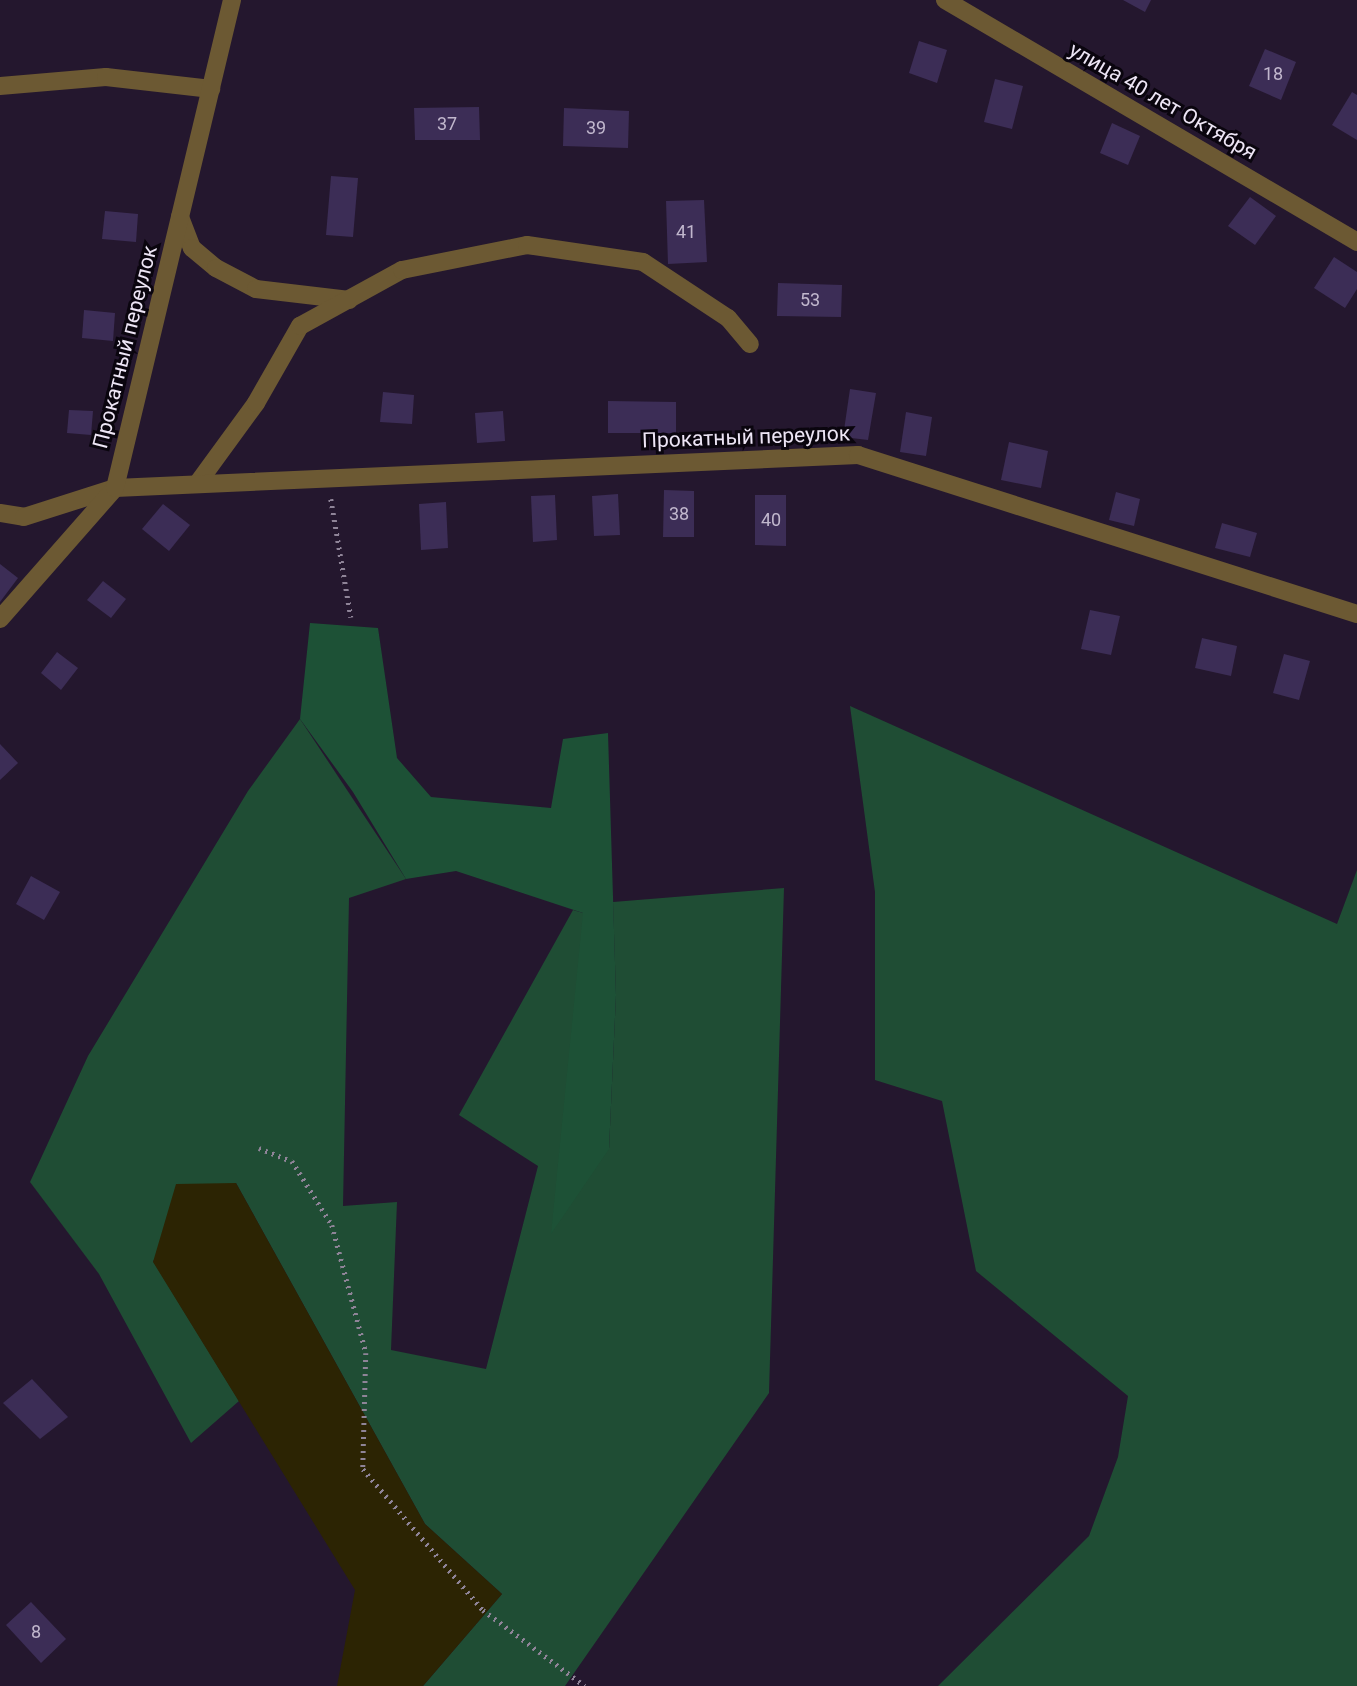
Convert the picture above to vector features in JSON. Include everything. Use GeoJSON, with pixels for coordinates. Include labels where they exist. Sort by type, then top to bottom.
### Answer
{"type":"FeatureCollection","features":[{"type":"Feature","properties":{"kind":"street","name":"Прокатный переулок"},"geometry":{"type":"LineString","coordinates":[[0,619],[115,488],[232,0]]}},
{"type":"Feature","properties":{"kind":"street","name":"улица 40 лет Октября"},"geometry":{"type":"LineString","coordinates":[[945,0],[1357,242]]}},
{"type":"Feature","properties":{"kind":"street"},"geometry":{"type":"LineString","coordinates":[[0,86],[106,77],[211,89]]}},
{"type":"Feature","properties":{"kind":"street","name":"Прокатный переулок"},"geometry":{"type":"LineString","coordinates":[[180,217],[192,248],[216,268],[256,289],[349,300]]}},
{"type":"Feature","properties":{"kind":"street"},"geometry":{"type":"LineString","coordinates":[[197,484],[256,403],[300,326],[402,270],[527,245],[643,261],[728,318],[750,344]]}},
{"type":"Feature","properties":{"kind":"street","name":"Прокатный переулок"},"geometry":{"type":"LineString","coordinates":[[0,513],[24,517],[115,488],[858,455],[1357,614]]}},
{"type":"Feature","properties":{"kind":"path"},"geometry":{"type":"LineString","coordinates":[[328,478],[351,617]]}},
{"type":"Feature","properties":{"kind":"path"},"geometry":{"type":"LineString","coordinates":[[260,1148],[292,1161],[332,1225],[366,1353],[363,1469],[483,1610],[585,1686]]}},
{"type":"Feature","properties":{"kind":"green space"},"geometry":{"type":"Polygon","coordinates":[[[310,623],[378,628],[397,758],[431,797],[551,808],[563,739],[608,733],[616,995],[609,1149],[551,1234],[583,913],[456,871],[406,879],[353,792],[300,719],[310,623]]]}},
{"type":"Feature","properties":{"kind":"green space"},"geometry":{"type":"Polygon","coordinates":[[[850,706],[1337,924],[1357,870],[1357,1686],[938,1686],[1089,1536],[1118,1457],[1128,1396],[976,1271],[942,1101],[875,1080],[875,892],[850,706]]]}},
{"type":"Feature","properties":{"kind":"green space"},"geometry":{"type":"Polygon","coordinates":[[[300,719],[406,879],[349,898],[343,1206],[397,1202],[391,1350],[486,1369],[538,1166],[459,1115],[573,910],[583,913],[609,1149],[616,995],[613,902],[784,888],[769,1393],[565,1686],[423,1686],[502,1594],[425,1524],[236,1183],[153,1261],[239,1401],[191,1443],[99,1274],[30,1182],[88,1056],[248,791],[300,719]]]}},
{"type":"Feature","properties":{"kind":"sand"},"geometry":{"type":"Polygon","coordinates":[[[236,1183],[425,1524],[502,1594],[423,1686],[337,1686],[355,1590],[153,1262],[176,1184],[236,1183]]]}},
{"type":"Feature","properties":{"kind":"building"},"geometry":{"type":"Polygon","coordinates":[[[1123,0],[1151,0],[1145,12],[1123,0]]]}},
{"type":"Feature","properties":{"kind":"building"},"geometry":{"type":"Polygon","coordinates":[[[919,41],[947,50],[937,83],[909,73],[919,41]]]}},
{"type":"Feature","properties":{"kind":"building"},"geometry":{"type":"Polygon","coordinates":[[[1265,49],[1296,62],[1281,100],[1249,86],[1265,49]]]}},
{"type":"Feature","properties":{"kind":"building"},"geometry":{"type":"Polygon","coordinates":[[[995,79],[1023,86],[1012,129],[984,122],[995,79]]]}},
{"type":"Feature","properties":{"kind":"building"},"geometry":{"type":"Polygon","coordinates":[[[1352,92],[1357,95],[1357,140],[1332,125],[1352,92]]]}},
{"type":"Feature","properties":{"kind":"building"},"geometry":{"type":"Polygon","coordinates":[[[479,107],[480,140],[415,140],[414,108],[479,107]]]}},
{"type":"Feature","properties":{"kind":"building"},"geometry":{"type":"Polygon","coordinates":[[[564,108],[629,111],[628,148],[563,146],[564,108]]]}},
{"type":"Feature","properties":{"kind":"building"},"geometry":{"type":"Polygon","coordinates":[[[1112,123],[1140,136],[1128,165],[1100,153],[1112,123]]]}},
{"type":"Feature","properties":{"kind":"building"},"geometry":{"type":"Polygon","coordinates":[[[331,176],[358,178],[353,237],[326,235],[331,176]]]}},
{"type":"Feature","properties":{"kind":"building"},"geometry":{"type":"Polygon","coordinates":[[[1250,197],[1276,216],[1255,245],[1228,226],[1250,197]]]}},
{"type":"Feature","properties":{"kind":"building"},"geometry":{"type":"Polygon","coordinates":[[[704,200],[707,262],[668,264],[666,201],[704,200]]]}},
{"type":"Feature","properties":{"kind":"building"},"geometry":{"type":"Polygon","coordinates":[[[105,211],[138,214],[136,242],[102,239],[105,211]]]}},
{"type":"Feature","properties":{"kind":"building"},"geometry":{"type":"Polygon","coordinates":[[[1334,257],[1357,272],[1357,289],[1345,308],[1314,288],[1334,257]]]}},
{"type":"Feature","properties":{"kind":"building"},"geometry":{"type":"Polygon","coordinates":[[[778,283],[842,285],[841,317],[777,316],[778,283]]]}},
{"type":"Feature","properties":{"kind":"building"},"geometry":{"type":"Polygon","coordinates":[[[84,310],[115,313],[113,341],[82,338],[84,310]]]}},
{"type":"Feature","properties":{"kind":"building"},"geometry":{"type":"Polygon","coordinates":[[[850,389],[876,393],[868,440],[843,437],[850,389]]]}},
{"type":"Feature","properties":{"kind":"building"},"geometry":{"type":"Polygon","coordinates":[[[383,392],[414,395],[412,424],[380,422],[383,392]]]}},
{"type":"Feature","properties":{"kind":"building"},"geometry":{"type":"Polygon","coordinates":[[[608,401],[676,402],[676,433],[608,433],[608,401]]]}},
{"type":"Feature","properties":{"kind":"building"},"geometry":{"type":"Polygon","coordinates":[[[69,410],[93,411],[91,435],[67,433],[69,410]]]}},
{"type":"Feature","properties":{"kind":"building"},"geometry":{"type":"Polygon","coordinates":[[[503,411],[505,441],[477,443],[475,413],[503,411]]]}},
{"type":"Feature","properties":{"kind":"building"},"geometry":{"type":"Polygon","coordinates":[[[906,412],[932,417],[926,456],[900,452],[906,412]]]}},
{"type":"Feature","properties":{"kind":"building"},"geometry":{"type":"Polygon","coordinates":[[[1009,442],[1048,451],[1041,488],[1001,480],[1009,442]]]}},
{"type":"Feature","properties":{"kind":"building"},"geometry":{"type":"Polygon","coordinates":[[[664,490],[694,491],[694,537],[663,537],[664,490]]]}},
{"type":"Feature","properties":{"kind":"building"},"geometry":{"type":"Polygon","coordinates":[[[1116,492],[1140,499],[1134,526],[1109,520],[1116,492]]]}},
{"type":"Feature","properties":{"kind":"building"},"geometry":{"type":"Polygon","coordinates":[[[618,494],[620,535],[594,536],[592,496],[618,494]]]}},
{"type":"Feature","properties":{"kind":"building"},"geometry":{"type":"Polygon","coordinates":[[[555,495],[557,540],[533,542],[531,496],[555,495]]]}},
{"type":"Feature","properties":{"kind":"building"},"geometry":{"type":"Polygon","coordinates":[[[755,495],[786,495],[786,546],[755,545],[755,495]]]}},
{"type":"Feature","properties":{"kind":"building"},"geometry":{"type":"Polygon","coordinates":[[[446,502],[448,548],[421,550],[419,504],[446,502]]]}},
{"type":"Feature","properties":{"kind":"building"},"geometry":{"type":"Polygon","coordinates":[[[163,504],[190,525],[169,551],[142,529],[163,504]]]}},
{"type":"Feature","properties":{"kind":"building"},"geometry":{"type":"Polygon","coordinates":[[[1222,523],[1257,533],[1250,557],[1215,548],[1222,523]]]}},
{"type":"Feature","properties":{"kind":"building"},"geometry":{"type":"Polygon","coordinates":[[[0,564],[18,578],[0,602],[0,564]]]}},
{"type":"Feature","properties":{"kind":"building"},"geometry":{"type":"Polygon","coordinates":[[[103,581],[126,599],[111,618],[87,600],[103,581]]]}},
{"type":"Feature","properties":{"kind":"building"},"geometry":{"type":"Polygon","coordinates":[[[1090,610],[1120,616],[1111,655],[1081,649],[1090,610]]]}},
{"type":"Feature","properties":{"kind":"building"},"geometry":{"type":"Polygon","coordinates":[[[1202,638],[1237,646],[1231,676],[1195,668],[1202,638]]]}},
{"type":"Feature","properties":{"kind":"building"},"geometry":{"type":"Polygon","coordinates":[[[57,652],[78,668],[61,690],[41,673],[57,652]]]}},
{"type":"Feature","properties":{"kind":"building"},"geometry":{"type":"Polygon","coordinates":[[[1284,654],[1310,661],[1299,700],[1273,693],[1284,654]]]}},
{"type":"Feature","properties":{"kind":"building"},"geometry":{"type":"Polygon","coordinates":[[[0,744],[18,763],[0,780],[0,744]]]}},
{"type":"Feature","properties":{"kind":"building"},"geometry":{"type":"Polygon","coordinates":[[[31,876],[60,892],[44,920],[16,904],[31,876]]]}},
{"type":"Feature","properties":{"kind":"building"},"geometry":{"type":"Polygon","coordinates":[[[32,1379],[68,1417],[40,1439],[3,1403],[32,1379]]]}},
{"type":"Feature","properties":{"kind":"building"},"geometry":{"type":"Polygon","coordinates":[[[31,1602],[66,1639],[41,1663],[6,1625],[31,1602]]]}}]}
